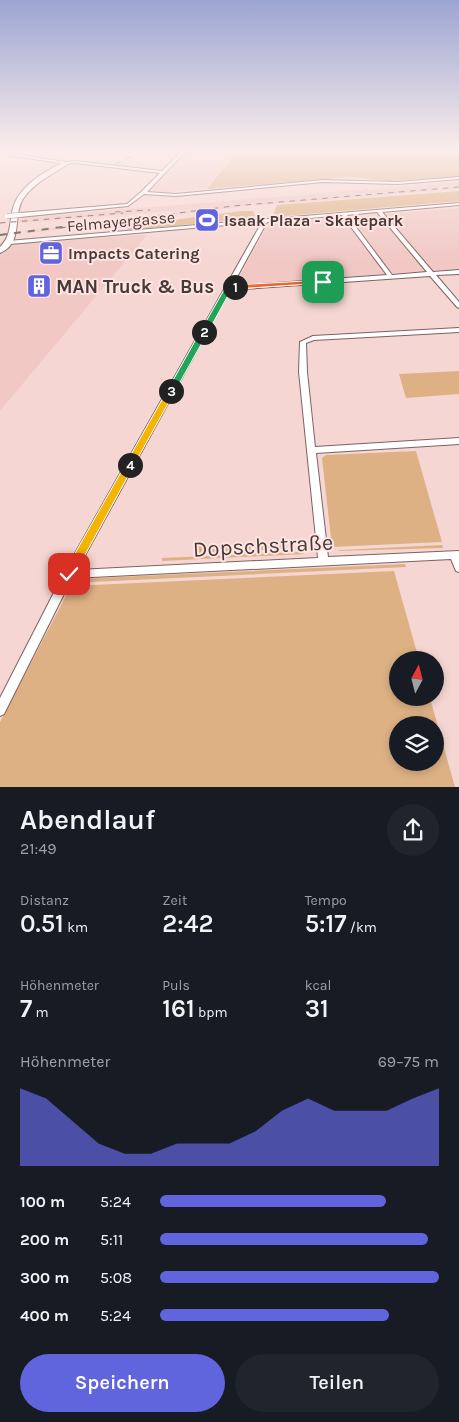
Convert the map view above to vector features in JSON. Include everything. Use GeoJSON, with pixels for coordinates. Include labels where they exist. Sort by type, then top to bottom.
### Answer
{"type":"FeatureCollection","features":[{"type":"Feature","properties":{"kind":"street"},"geometry":{"type":"LineString","coordinates":[[0,251],[10,242],[15,231],[16,207],[19,198],[32,187]]}},
{"type":"Feature","properties":{"kind":"street"},"geometry":{"type":"LineString","coordinates":[[0,216],[124,206],[133,202],[149,187]]}},
{"type":"Feature","properties":{"kind":"street"},"geometry":{"type":"LineString","coordinates":[[143,193],[176,195],[269,187]]}},
{"type":"Feature","properties":{"kind":"street","name":"Felmayergasse"},"geometry":{"type":"LineString","coordinates":[[10,242],[459,204]]}},
{"type":"Feature","properties":{"kind":"street"},"geometry":{"type":"LineString","coordinates":[[378,211],[459,306]]}},
{"type":"Feature","properties":{"kind":"street"},"geometry":{"type":"LineString","coordinates":[[344,214],[390,277]]}},
{"type":"Feature","properties":{"kind":"street"},"geometry":{"type":"LineString","coordinates":[[0,710],[69,574],[229,288],[264,221]]}},
{"type":"Feature","properties":{"kind":"street"},"geometry":{"type":"LineString","coordinates":[[229,288],[459,272]]}},
{"type":"Feature","properties":{"kind":"street"},"geometry":{"type":"LineString","coordinates":[[323,560],[302,342],[313,338],[459,330]]}},
{"type":"Feature","properties":{"kind":"street"},"geometry":{"type":"LineString","coordinates":[[312,450],[459,441]]}},
{"type":"Feature","properties":{"kind":"street"},"geometry":{"type":"LineString","coordinates":[[456,555],[459,568]]}},
{"type":"Feature","properties":{"kind":"street","name":"Dopschstraße"},"geometry":{"type":"LineString","coordinates":[[69,574],[323,560],[456,555]]}},
{"type":"Feature","properties":{"kind":"shaded area"},"geometry":{"type":"Polygon","coordinates":[[[155,187],[207,187],[164,192],[152,190],[155,187]]]}},
{"type":"Feature","properties":{"kind":"shaded area"},"geometry":{"type":"Polygon","coordinates":[[[209,187],[234,187],[207,189],[209,187]]]}},
{"type":"Feature","properties":{"kind":"shaded area"},"geometry":{"type":"Polygon","coordinates":[[[401,187],[459,187],[459,189],[247,206],[26,233],[25,231],[208,208],[20,223],[20,219],[401,187]]]}},
{"type":"Feature","properties":{"kind":"shaded area"},"geometry":{"type":"Polygon","coordinates":[[[459,191],[459,201],[272,217],[277,205],[459,191]]]}},
{"type":"Feature","properties":{"kind":"shaded area"},"geometry":{"type":"Polygon","coordinates":[[[459,208],[459,269],[250,283],[237,281],[267,226],[270,224],[459,208]]]}},
{"type":"Feature","properties":{"kind":"shaded area","name":"Isaak Plaza - Skatepark"},"geometry":{"type":"Polygon","coordinates":[[[253,211],[256,218],[127,230],[129,226],[253,211]]]}},
{"type":"Feature","properties":{"kind":"shaded area"},"geometry":{"type":"Polygon","coordinates":[[[147,235],[0,411],[0,243],[147,235]]]}},
{"type":"Feature","properties":{"kind":"shaded area"},"geometry":{"type":"Polygon","coordinates":[[[459,371],[459,394],[406,398],[399,374],[459,371]]]}},
{"type":"Feature","properties":{"kind":"shaded area"},"geometry":{"type":"Polygon","coordinates":[[[416,451],[442,542],[332,547],[322,458],[326,455],[416,451]]]}},
{"type":"Feature","properties":{"kind":"shaded area"},"geometry":{"type":"Polygon","coordinates":[[[284,542],[284,549],[199,553],[198,546],[284,542]]]}},
{"type":"Feature","properties":{"kind":"shaded area"},"geometry":{"type":"Polygon","coordinates":[[[442,545],[443,548],[336,551],[341,550],[442,545]]]}},
{"type":"Feature","properties":{"kind":"shaded area"},"geometry":{"type":"Polygon","coordinates":[[[302,552],[304,554],[162,561],[162,558],[302,552]]]}},
{"type":"Feature","properties":{"kind":"shaded area"},"geometry":{"type":"Polygon","coordinates":[[[405,564],[406,567],[71,583],[96,578],[405,564]]]}},
{"type":"Feature","properties":{"kind":"shaded area"},"geometry":{"type":"Polygon","coordinates":[[[394,571],[416,651],[389,651],[389,706],[432,706],[435,716],[389,716],[389,771],[444,771],[444,748],[455,787],[0,787],[0,722],[71,586],[394,571]]]}},
{"type":"Feature","properties":{"kind":"railway"},"geometry":{"type":"LineString","coordinates":[[60,228],[233,206],[459,187]]}},
{"type":"Feature","properties":{"kind":"railway"},"geometry":{"type":"LineString","coordinates":[[115,212],[150,210]]}},
{"type":"Feature","properties":{"kind":"railway"},"geometry":{"type":"LineString","coordinates":[[0,223],[123,213]]}},
{"type":"Feature","properties":{"kind":"railway"},"geometry":{"type":"LineString","coordinates":[[0,235],[70,226]]}},
{"type":"Feature","properties":{"kind":"place","name":"Isaak Plaza - Skatepark"},"geometry":{"type":"Point","coordinates":[207,220]}},
{"type":"Feature","properties":{"kind":"place","name":"Impacts Catering"},"geometry":{"type":"Point","coordinates":[51,253]}},
{"type":"Feature","properties":{"kind":"place","name":"MAN Truck & Bus"},"geometry":{"type":"Point","coordinates":[39,286]}},
{"type":"Feature","properties":{"kind":"route"},"geometry":{"type":"LineString","coordinates":[[69,574],[229,288],[323,282]]}}]}
